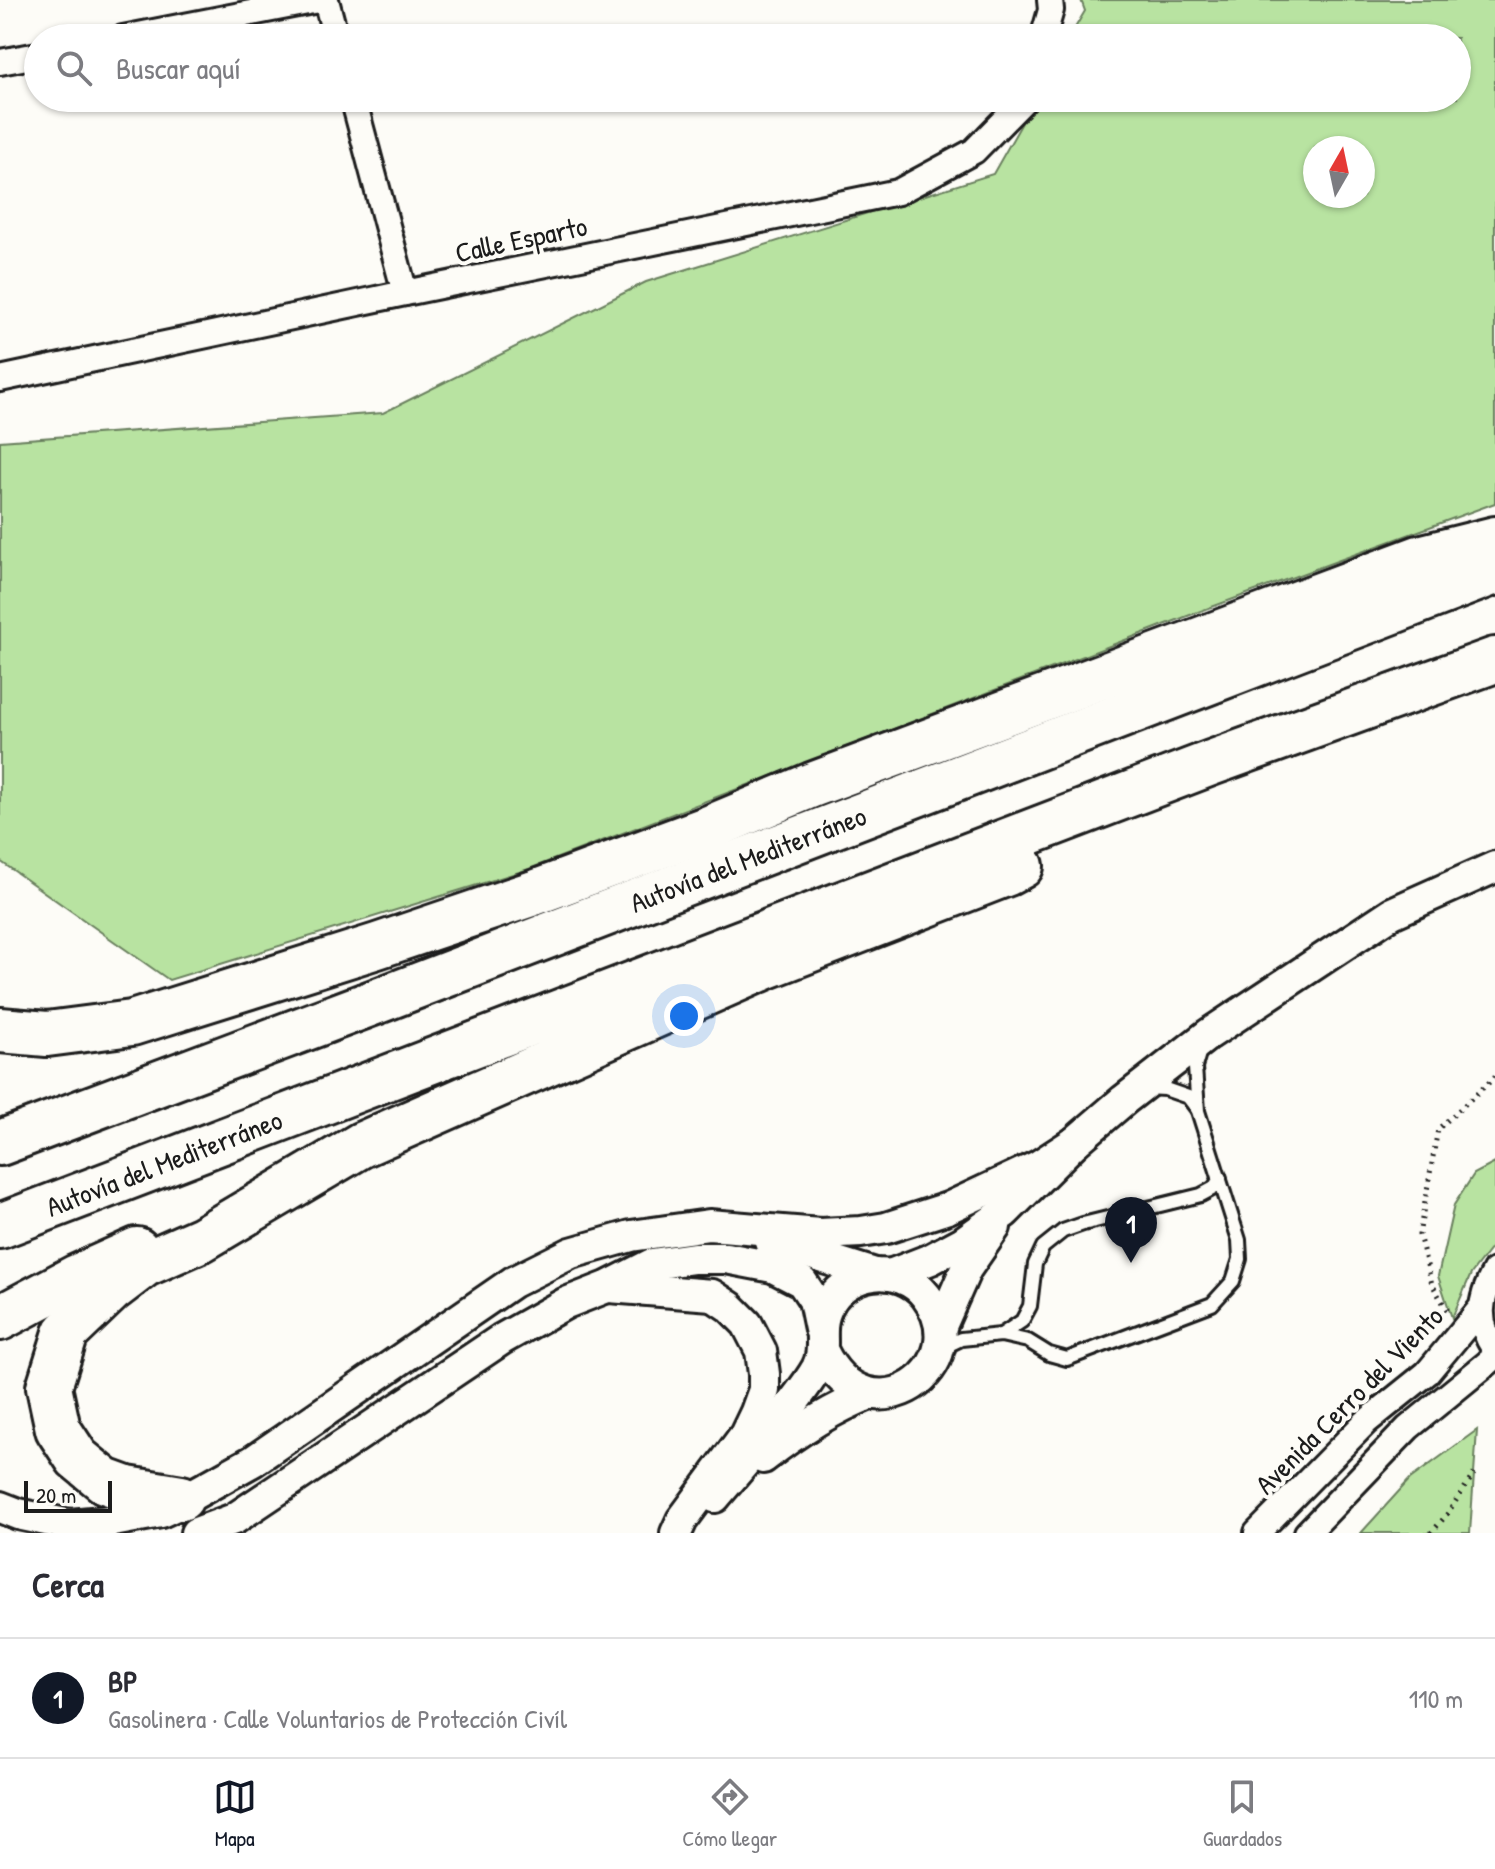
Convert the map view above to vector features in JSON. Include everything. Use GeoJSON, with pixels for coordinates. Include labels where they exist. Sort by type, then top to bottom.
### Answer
{"type":"FeatureCollection","features":[{"type":"Feature","properties":{"kind":"highway"},"geometry":{"type":"LineString","coordinates":[[0,1030],[47,1034],[132,1023],[377,946],[709,828],[826,779],[1419,558],[1495,539]]}},
{"type":"Feature","properties":{"kind":"highway","name":"Autovía del Mediterráneo"},"geometry":{"type":"LineString","coordinates":[[10,1140],[1495,572]]}},
{"type":"Feature","properties":{"kind":"highway","name":"Autovía del Mediterráneo"},"geometry":{"type":"LineString","coordinates":[[19,1219],[1211,763],[1495,660]]}},
{"type":"Feature","properties":{"kind":"highway"},"geometry":{"type":"LineString","coordinates":[[0,1318],[77,1277],[361,1145],[765,967],[1008,873],[1211,763]]}},
{"type":"Feature","properties":{"kind":"highway"},"geometry":{"type":"LineString","coordinates":[[0,1008],[132,1023]]}},
{"type":"Feature","properties":{"kind":"highway"},"geometry":{"type":"LineString","coordinates":[[189,1516],[105,1481],[77,1458],[58,1429],[49,1387],[66,1333],[111,1290],[145,1264],[202,1239],[361,1145]]}},
{"type":"Feature","properties":{"kind":"street"},"geometry":{"type":"LineString","coordinates":[[195,24],[318,0]]}},
{"type":"Feature","properties":{"kind":"street"},"geometry":{"type":"LineString","coordinates":[[326,0],[332,24]]}},
{"type":"Feature","properties":{"kind":"street"},"geometry":{"type":"LineString","coordinates":[[1047,24],[1050,0]]}},
{"type":"Feature","properties":{"kind":"street"},"geometry":{"type":"LineString","coordinates":[[0,62],[24,58]]}},
{"type":"Feature","properties":{"kind":"street"},"geometry":{"type":"LineString","coordinates":[[357,112],[405,293]]}},
{"type":"Feature","properties":{"kind":"street","name":"Calle Esparto"},"geometry":{"type":"LineString","coordinates":[[0,379],[898,192],[974,151],[1012,112]]}},
{"type":"Feature","properties":{"kind":"street"},"geometry":{"type":"LineString","coordinates":[[0,1507],[70,1525],[113,1521],[161,1512],[174,1506],[189,1516],[234,1519],[502,1339],[566,1303],[652,1264],[694,1258],[726,1258],[773,1267],[802,1282],[814,1300],[821,1341],[830,1367],[840,1380],[870,1394],[889,1394],[906,1389],[921,1379],[933,1365],[952,1297],[966,1269],[1005,1212],[1075,1142],[1209,1034],[1392,913],[1495,867]]}},
{"type":"Feature","properties":{"kind":"street"},"geometry":{"type":"LineString","coordinates":[[189,1516],[192,1495],[253,1461],[513,1282],[571,1253],[631,1236],[709,1225],[820,1234],[886,1228],[948,1208],[982,1193],[1038,1166],[1075,1142]]}},
{"type":"Feature","properties":{"kind":"street"},"geometry":{"type":"LineString","coordinates":[[715,1497],[757,1448],[818,1367],[824,1312],[833,1297],[846,1285],[862,1277],[931,1259],[1005,1212]]}},
{"type":"Feature","properties":{"kind":"street"},"geometry":{"type":"LineString","coordinates":[[739,1229],[758,1238],[903,1279],[921,1290],[934,1306],[940,1337]]}},
{"type":"Feature","properties":{"kind":"street","name":"Avenida Cerro del Viento"},"geometry":{"type":"LineString","coordinates":[[1257,1533],[1366,1422],[1427,1373],[1481,1308],[1485,1289],[1495,1271]]}},
{"type":"Feature","properties":{"kind":"street"},"geometry":{"type":"LineString","coordinates":[[607,1287],[712,1295],[747,1324],[761,1351],[764,1390],[756,1412],[745,1435],[682,1520],[677,1533]]}},
{"type":"Feature","properties":{"kind":"street"},"geometry":{"type":"LineString","coordinates":[[1481,1308],[1483,1325],[1495,1350]]}},
{"type":"Feature","properties":{"kind":"street"},"geometry":{"type":"LineString","coordinates":[[1307,1533],[1408,1428],[1495,1357]]}},
{"type":"Feature","properties":{"kind":"street"},"geometry":{"type":"LineString","coordinates":[[677,1533],[715,1497],[776,1448],[839,1406],[870,1394]]}},
{"type":"Feature","properties":{"kind":"lane"},"geometry":{"type":"LineString","coordinates":[[940,1337],[961,1339],[1001,1335],[1028,1341],[1049,1354],[1067,1359],[1212,1304],[1233,1281],[1240,1259],[1239,1240],[1198,1111],[1195,1067],[1209,1034]]}},
{"type":"Feature","properties":{"kind":"lane"},"geometry":{"type":"LineString","coordinates":[[1139,1089],[1158,1088],[1188,1097],[1198,1111]]}},
{"type":"Feature","properties":{"kind":"lane"},"geometry":{"type":"LineString","coordinates":[[1001,1335],[1022,1321],[1030,1306],[1035,1264],[1043,1247],[1063,1231],[1201,1195],[1214,1188],[1220,1178]]}},
{"type":"Feature","properties":{"kind":"path"},"geometry":{"type":"LineString","coordinates":[[1452,1318],[1432,1284],[1419,1235],[1438,1129],[1495,1077]]}},
{"type":"Feature","properties":{"kind":"path"},"geometry":{"type":"LineString","coordinates":[[1431,1533],[1474,1474]]}},
{"type":"Feature","properties":{"kind":"green space"},"geometry":{"type":"Polygon","coordinates":[[[1081,0],[1495,0],[1495,503],[1198,612],[529,869],[169,980],[0,861],[0,441],[383,413],[646,282],[993,174],[1028,112],[1471,112],[1471,24],[1077,24],[1085,11],[1081,0]]]}},
{"type":"Feature","properties":{"kind":"green space"},"geometry":{"type":"Polygon","coordinates":[[[1495,1163],[1495,1246],[1471,1274],[1452,1318],[1438,1276],[1454,1205],[1474,1174],[1495,1163]]]}},
{"type":"Feature","properties":{"kind":"green space"},"geometry":{"type":"Polygon","coordinates":[[[1477,1430],[1470,1533],[1361,1533],[1410,1479],[1477,1430]]]}},
{"type":"Feature","properties":{"kind":"place","name":"BP"},"geometry":{"type":"Point","coordinates":[1131,1263]}}]}
